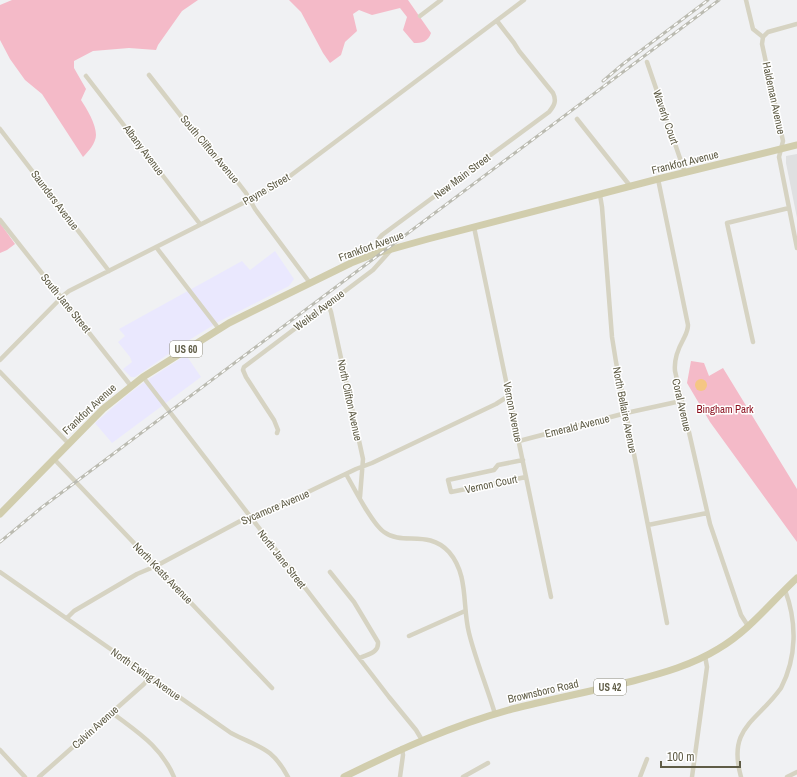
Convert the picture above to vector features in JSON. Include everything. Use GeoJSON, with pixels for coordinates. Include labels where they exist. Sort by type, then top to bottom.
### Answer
{"type":"FeatureCollection","features":[{"type":"Feature","properties":{"kind":"main road","name":"Frankfort Avenue"},"geometry":{"type":"LineString","coordinates":[[0,514],[103,409],[143,377],[219,329],[357,260],[393,248],[658,179],[797,145]]}},
{"type":"Feature","properties":{"kind":"main road","name":"Brownsboro Road"},"geometry":{"type":"LineString","coordinates":[[344,777],[402,748],[450,728],[495,714],[661,674],[680,668],[705,656],[732,640],[797,578]]}},
{"type":"Feature","properties":{"kind":"street"},"geometry":{"type":"LineString","coordinates":[[420,16],[441,0]]}},
{"type":"Feature","properties":{"kind":"street","name":"Payne Street"},"geometry":{"type":"LineString","coordinates":[[0,360],[69,291],[250,200],[282,182],[524,0]]}},
{"type":"Feature","properties":{"kind":"street"},"geometry":{"type":"LineString","coordinates":[[746,0],[753,29],[764,37],[768,32],[797,24]]}},
{"type":"Feature","properties":{"kind":"street","name":"New Main Street"},"geometry":{"type":"LineString","coordinates":[[380,252],[377,241],[382,235],[461,178],[473,166],[549,112],[555,102],[555,96],[550,88],[519,51],[497,21]]}},
{"type":"Feature","properties":{"kind":"street","name":"Haldeman Avenue"},"geometry":{"type":"LineString","coordinates":[[764,37],[762,44],[783,141],[779,157],[797,248]]}},
{"type":"Feature","properties":{"kind":"street","name":"Waverly Court"},"geometry":{"type":"LineString","coordinates":[[647,62],[685,173]]}},
{"type":"Feature","properties":{"kind":"street","name":"South Clifton Avenue"},"geometry":{"type":"LineString","coordinates":[[149,75],[202,142],[236,180],[255,209],[310,283]]}},
{"type":"Feature","properties":{"kind":"street","name":"Albany Avenue"},"geometry":{"type":"LineString","coordinates":[[86,76],[200,224]]}},
{"type":"Feature","properties":{"kind":"street"},"geometry":{"type":"LineString","coordinates":[[578,119],[631,187]]}},
{"type":"Feature","properties":{"kind":"street","name":"Saunders Avenue"},"geometry":{"type":"LineString","coordinates":[[0,129],[109,271]]}},
{"type":"Feature","properties":{"kind":"street","name":"Coral Avenue"},"geometry":{"type":"LineString","coordinates":[[658,179],[690,331],[678,353],[675,367],[707,514],[741,615],[748,626]]}},
{"type":"Feature","properties":{"kind":"street","name":"North Bellaire Avenue"},"geometry":{"type":"LineString","coordinates":[[600,194],[612,337],[667,623]]}},
{"type":"Feature","properties":{"kind":"street"},"geometry":{"type":"LineString","coordinates":[[753,342],[727,223],[789,208]]}},
{"type":"Feature","properties":{"kind":"street","name":"South Jane Street"},"geometry":{"type":"LineString","coordinates":[[0,220],[131,386]]}},
{"type":"Feature","properties":{"kind":"street","name":"Vernon Avenue"},"geometry":{"type":"LineString","coordinates":[[474,227],[551,597]]}},
{"type":"Feature","properties":{"kind":"street"},"geometry":{"type":"LineString","coordinates":[[156,247],[219,329]]}},
{"type":"Feature","properties":{"kind":"street","name":"Weikel Avenue"},"geometry":{"type":"LineString","coordinates":[[277,433],[278,430],[274,420],[246,377],[244,369],[252,360],[373,270],[393,248]]}},
{"type":"Feature","properties":{"kind":"street","name":"North Clifton Avenue"},"geometry":{"type":"LineString","coordinates":[[328,304],[363,459],[360,497]]}},
{"type":"Feature","properties":{"kind":"street"},"geometry":{"type":"LineString","coordinates":[[0,372],[69,444]]}},
{"type":"Feature","properties":{"kind":"street","name":"North Jane Street"},"geometry":{"type":"LineString","coordinates":[[143,377],[258,528],[416,730],[422,740]]}},
{"type":"Feature","properties":{"kind":"street","name":"Sycamore Avenue"},"geometry":{"type":"LineString","coordinates":[[67,618],[74,611],[131,577],[156,566],[244,519],[262,514],[363,467],[496,404],[510,395]]}},
{"type":"Feature","properties":{"kind":"street","name":"Emerald Avenue"},"geometry":{"type":"LineString","coordinates":[[519,440],[626,413],[682,401]]}},
{"type":"Feature","properties":{"kind":"street","name":"North Keats Avenue"},"geometry":{"type":"LineString","coordinates":[[54,459],[272,688]]}},
{"type":"Feature","properties":{"kind":"street","name":"Vernon Court"},"geometry":{"type":"LineString","coordinates":[[523,460],[498,465],[494,470],[448,480],[451,492],[526,477]]}},
{"type":"Feature","properties":{"kind":"street"},"geometry":{"type":"LineString","coordinates":[[346,474],[380,529],[388,535],[398,538],[419,538],[430,540],[443,546],[455,561],[464,586],[465,611],[470,640],[495,714]]}},
{"type":"Feature","properties":{"kind":"street"},"geometry":{"type":"LineString","coordinates":[[648,525],[707,514]]}},
{"type":"Feature","properties":{"kind":"street","name":"North Ewing Avenue"},"geometry":{"type":"LineString","coordinates":[[0,572],[232,733],[253,742],[272,754],[281,764],[288,777]]}},
{"type":"Feature","properties":{"kind":"street"},"geometry":{"type":"LineString","coordinates":[[330,572],[354,602],[378,642],[376,650],[360,658]]}},
{"type":"Feature","properties":{"kind":"street"},"geometry":{"type":"LineString","coordinates":[[740,777],[738,751],[739,741],[743,731],[781,688],[793,658],[795,632],[790,602],[785,590]]}},
{"type":"Feature","properties":{"kind":"street"},"geometry":{"type":"LineString","coordinates":[[408,636],[465,611]]}},
{"type":"Feature","properties":{"kind":"street"},"geometry":{"type":"LineString","coordinates":[[692,777],[707,667],[705,656]]}},
{"type":"Feature","properties":{"kind":"street","name":"Calvin Avenue"},"geometry":{"type":"LineString","coordinates":[[39,777],[144,684],[150,676]]}},
{"type":"Feature","properties":{"kind":"street"},"geometry":{"type":"LineString","coordinates":[[111,712],[160,751],[174,777]]}},
{"type":"Feature","properties":{"kind":"street"},"geometry":{"type":"LineString","coordinates":[[399,776],[403,760],[402,748]]}},
{"type":"Feature","properties":{"kind":"street"},"geometry":{"type":"LineString","coordinates":[[0,750],[24,777]]}},
{"type":"Feature","properties":{"kind":"street"},"geometry":{"type":"LineString","coordinates":[[640,777],[647,758]]}},
{"type":"Feature","properties":{"kind":"street"},"geometry":{"type":"LineString","coordinates":[[463,777],[488,763]]}},
{"type":"Feature","properties":{"kind":"street"},"geometry":{"type":"LineString","coordinates":[[787,777],[796,774]]}},
{"type":"Feature","properties":{"kind":"shaded area"},"geometry":{"type":"Polygon","coordinates":[[[797,154],[797,218],[786,163],[786,156],[797,154]]]}},
{"type":"Feature","properties":{"kind":"shaded area"},"geometry":{"type":"Polygon","coordinates":[[[275,251],[294,279],[289,286],[220,321],[135,377],[131,377],[123,369],[132,362],[130,357],[118,342],[125,336],[119,329],[242,261],[250,270],[275,251]]]}},
{"type":"Feature","properties":{"kind":"shaded area"},"geometry":{"type":"Polygon","coordinates":[[[186,355],[201,377],[112,443],[95,423],[143,383],[186,355]]]}},
{"type":"Feature","properties":{"kind":"shaded area"},"geometry":{"type":"Polygon","coordinates":[[[701,379],[705,381],[707,385],[705,389],[701,391],[697,389],[695,385],[697,381],[701,379]]]}},
{"type":"Feature","properties":{"kind":"green space"},"geometry":{"type":"Polygon","coordinates":[[[12,0],[198,0],[182,11],[156,50],[129,48],[93,51],[74,61],[74,68],[86,89],[81,100],[91,117],[96,131],[95,141],[83,157],[42,94],[25,80],[10,59],[0,40],[0,5],[12,0]]]}},
{"type":"Feature","properties":{"kind":"green space"},"geometry":{"type":"Polygon","coordinates":[[[289,0],[408,0],[431,33],[424,41],[414,43],[403,30],[407,17],[400,8],[372,15],[359,10],[353,14],[357,31],[345,42],[341,55],[330,63],[301,12],[289,0]]]}},
{"type":"Feature","properties":{"kind":"green space"},"geometry":{"type":"Polygon","coordinates":[[[0,223],[15,244],[0,253],[0,223]]]}},
{"type":"Feature","properties":{"kind":"green space","name":"Bingham Park"},"geometry":{"type":"Polygon","coordinates":[[[691,361],[704,363],[709,376],[723,368],[797,489],[797,542],[710,422],[687,383],[691,361]]]}},
{"type":"Feature","properties":{"kind":"railway"},"geometry":{"type":"LineString","coordinates":[[603,81],[623,64],[708,0]]}},
{"type":"Feature","properties":{"kind":"railway"},"geometry":{"type":"LineString","coordinates":[[0,542],[41,508],[719,0]]}}]}
